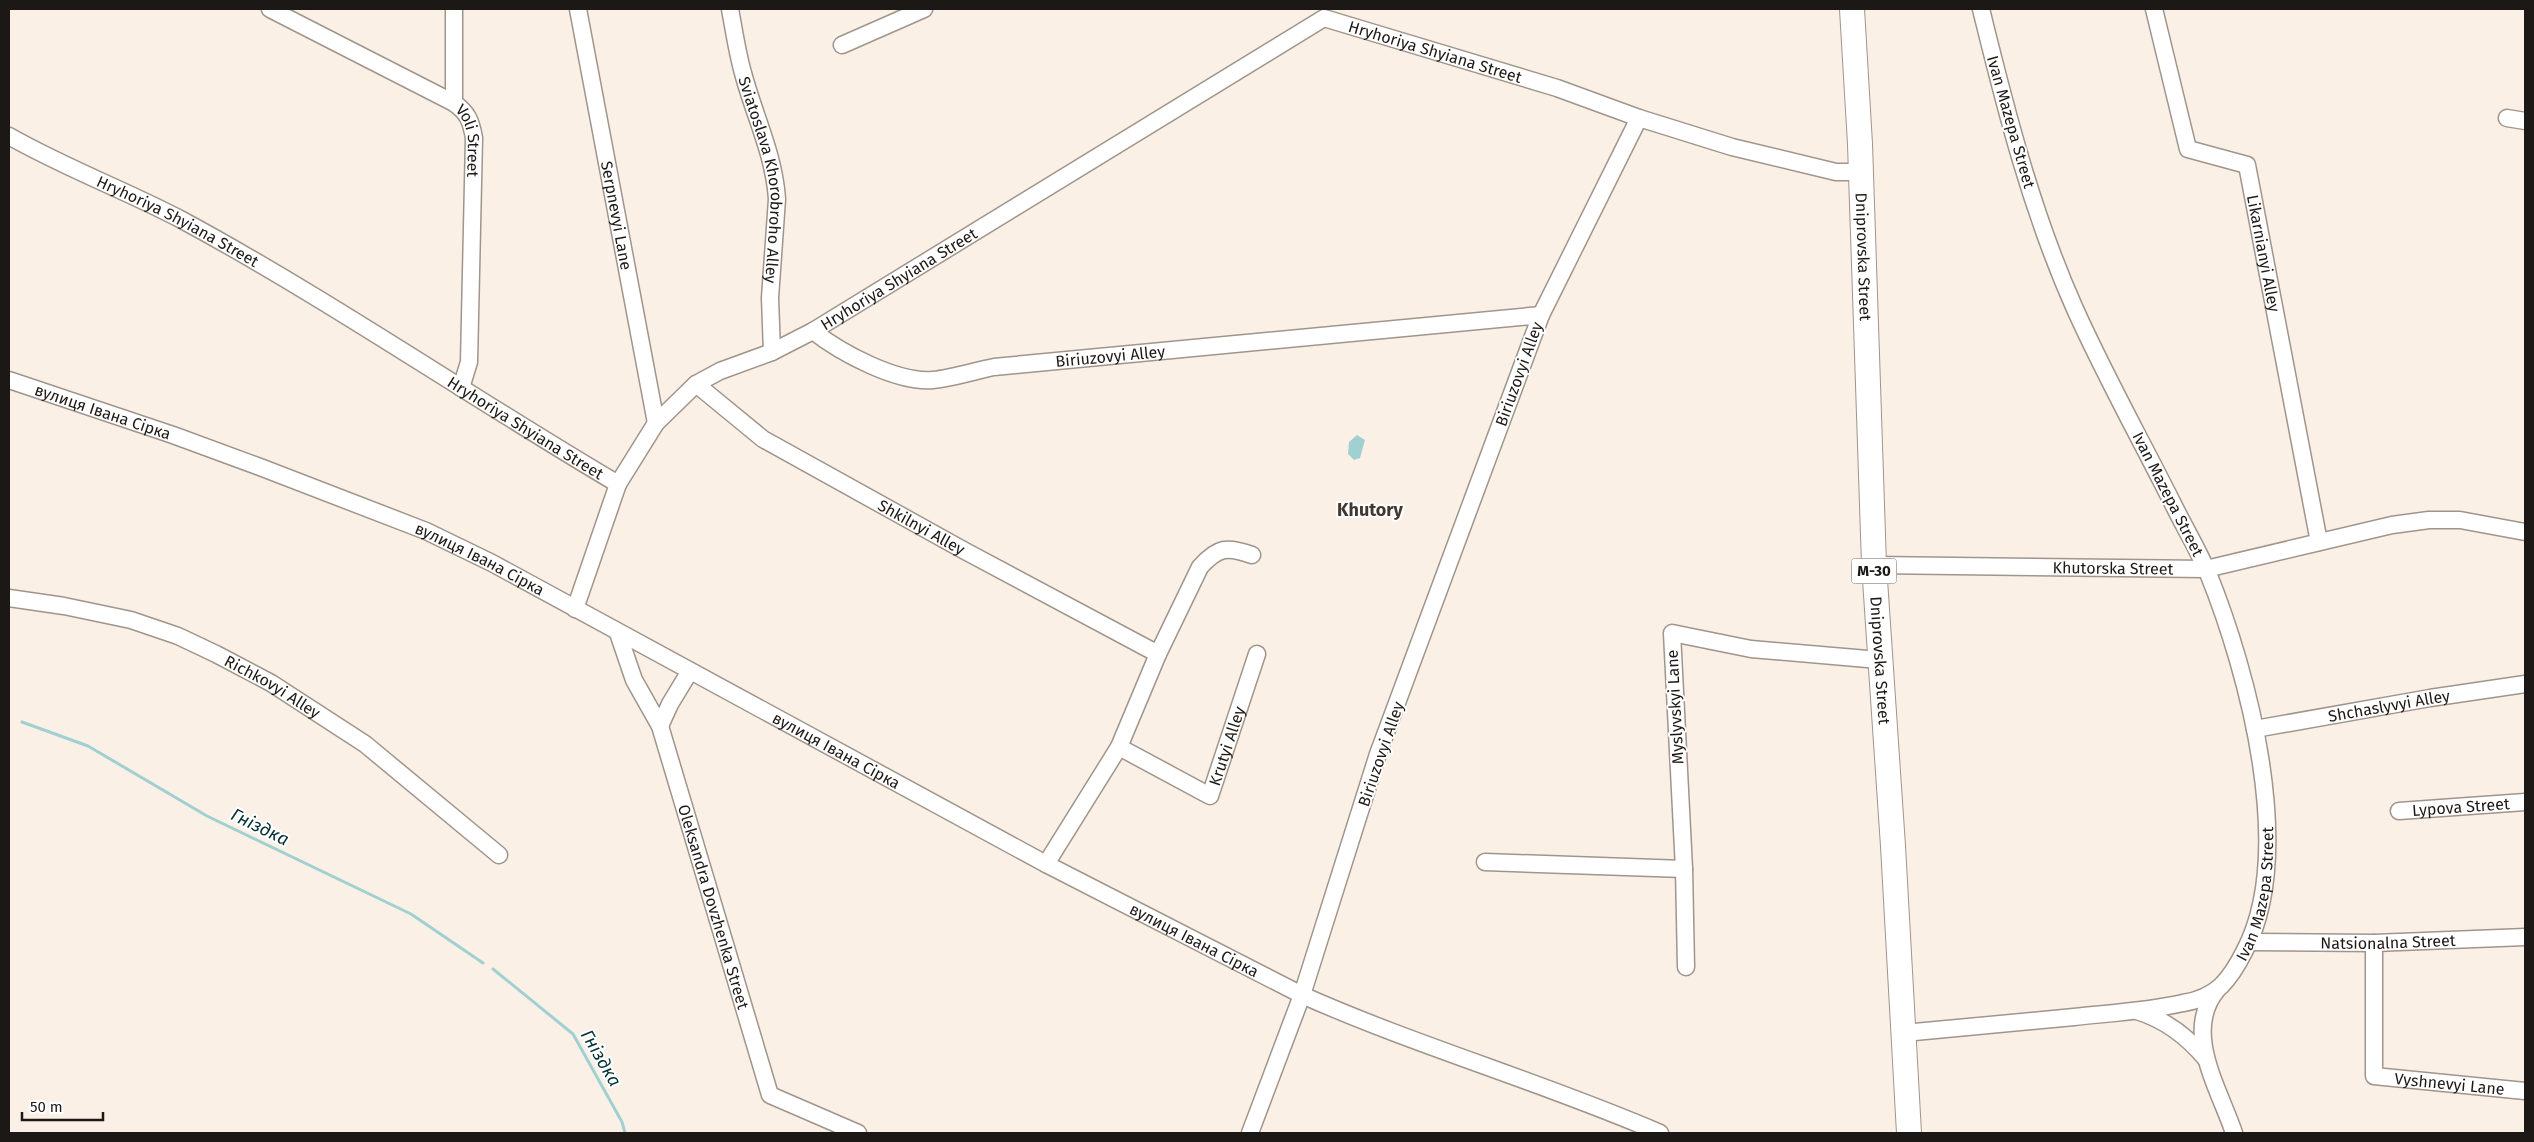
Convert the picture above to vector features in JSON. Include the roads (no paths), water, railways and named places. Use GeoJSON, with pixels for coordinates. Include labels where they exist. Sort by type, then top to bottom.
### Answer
{"type":"FeatureCollection","features":[{"type":"Feature","properties":{"kind":"highway","name":"Dniprovska Street"},"geometry":{"type":"LineString","coordinates":[[1852,9],[1861,172],[1878,660],[1893,846],[1909,1133]]}},
{"type":"Feature","properties":{"kind":"street","name":"Voli Street"},"geometry":{"type":"LineString","coordinates":[[270,9],[294,14],[454,103],[471,120],[474,138],[469,362],[461,388]]}},
{"type":"Feature","properties":{"kind":"street"},"geometry":{"type":"LineString","coordinates":[[454,9],[454,103]]}},
{"type":"Feature","properties":{"kind":"street","name":"Serpnevyi Lane"},"geometry":{"type":"LineString","coordinates":[[578,9],[656,423]]}},
{"type":"Feature","properties":{"kind":"street","name":"Sviatoslava Khorobroho Alley"},"geometry":{"type":"LineString","coordinates":[[730,9],[743,73],[768,147],[776,183],[777,199],[770,298],[772,352]]}},
{"type":"Feature","properties":{"kind":"street"},"geometry":{"type":"LineString","coordinates":[[842,45],[924,9]]}},
{"type":"Feature","properties":{"kind":"street","name":"Ivan Mazepa Street"},"geometry":{"type":"LineString","coordinates":[[1980,9],[2019,154],[2052,252],[2076,311],[2206,569],[2227,624],[2254,729],[2266,807],[2269,849],[2266,882],[2249,942],[2237,965],[2207,1005],[2202,1034],[2207,1060],[2234,1133]]}},
{"type":"Feature","properties":{"kind":"street","name":"Likarnianyi Alley"},"geometry":{"type":"LineString","coordinates":[[2154,9],[2188,149],[2247,165],[2319,542]]}},
{"type":"Feature","properties":{"kind":"street","name":"Hryhoriya Shyiana Street"},"geometry":{"type":"LineString","coordinates":[[9,136],[49,159],[180,219],[618,484],[656,423],[696,384],[720,371],[772,352],[813,331],[1322,14],[1557,88],[1639,118],[1732,147],[1836,172],[1861,172]]}},
{"type":"Feature","properties":{"kind":"street"},"geometry":{"type":"LineString","coordinates":[[1541,315],[1639,118]]}},
{"type":"Feature","properties":{"kind":"street"},"geometry":{"type":"LineString","coordinates":[[2507,118],[2525,121]]}},
{"type":"Feature","properties":{"kind":"street","name":"Biriuzovyi Alley"},"geometry":{"type":"LineString","coordinates":[[813,331],[830,345],[893,374],[914,379],[933,380],[1003,366],[1541,315],[1378,754],[1302,995],[1250,1133]]}},
{"type":"Feature","properties":{"kind":"street","name":"вулиця Івана Сірка"},"geometry":{"type":"LineString","coordinates":[[9,380],[173,435],[426,531],[492,563],[1046,864],[1302,995],[1340,1012],[1573,1097],[1660,1133]]}},
{"type":"Feature","properties":{"kind":"street","name":"Shkilnyi Alley"},"geometry":{"type":"LineString","coordinates":[[696,384],[763,439],[965,551],[1158,654]]}},
{"type":"Feature","properties":{"kind":"street"},"geometry":{"type":"LineString","coordinates":[[575,609],[618,484]]}},
{"type":"Feature","properties":{"kind":"street","name":"Khutorska Street"},"geometry":{"type":"LineString","coordinates":[[1874,565],[2206,569],[2392,525],[2429,520],[2460,520],[2525,532]]}},
{"type":"Feature","properties":{"kind":"street"},"geometry":{"type":"LineString","coordinates":[[1046,864],[1119,747],[1158,654],[1197,572],[1209,558],[1220,550],[1234,549],[1252,554]]}},
{"type":"Feature","properties":{"kind":"street","name":"Richkovyi Alley"},"geometry":{"type":"LineString","coordinates":[[9,598],[64,606],[131,620],[178,636],[263,678],[319,712],[365,744],[499,855]]}},
{"type":"Feature","properties":{"kind":"street","name":"Oleksandra Dovzhenka Street"},"geometry":{"type":"LineString","coordinates":[[618,633],[634,680],[660,726],[770,1095],[858,1133]]}},
{"type":"Feature","properties":{"kind":"street","name":"Myslyvskyi Lane"},"geometry":{"type":"LineString","coordinates":[[1686,967],[1684,869],[1672,633],[1752,649],[1878,660]]}},
{"type":"Feature","properties":{"kind":"street","name":"Krutyi Alley"},"geometry":{"type":"LineString","coordinates":[[1119,747],[1210,796],[1258,654]]}},
{"type":"Feature","properties":{"kind":"street"},"geometry":{"type":"LineString","coordinates":[[660,726],[670,704],[690,671]]}},
{"type":"Feature","properties":{"kind":"street","name":"Shchaslyvyi Alley"},"geometry":{"type":"LineString","coordinates":[[2254,729],[2430,698],[2525,684]]}},
{"type":"Feature","properties":{"kind":"street","name":"Lypova Street"},"geometry":{"type":"LineString","coordinates":[[2399,811],[2525,802]]}},
{"type":"Feature","properties":{"kind":"street"},"geometry":{"type":"LineString","coordinates":[[1485,862],[1684,869]]}},
{"type":"Feature","properties":{"kind":"street","name":"Natsionalna Street"},"geometry":{"type":"LineString","coordinates":[[2249,942],[2374,943],[2525,937]]}},
{"type":"Feature","properties":{"kind":"street","name":"Vyshnevyi Lane"},"geometry":{"type":"LineString","coordinates":[[2374,943],[2374,1076],[2525,1091]]}},
{"type":"Feature","properties":{"kind":"street","name":"Ivan Mazepa Street"},"geometry":{"type":"LineString","coordinates":[[1904,1033],[2183,1004],[2196,1000],[2220,987]]}},
{"type":"Feature","properties":{"kind":"street","name":"Ivan Mazepa Street"},"geometry":{"type":"LineString","coordinates":[[2134,1010],[2165,1022],[2183,1034],[2207,1060]]}},
{"type":"Feature","properties":{"kind":"water"},"geometry":{"type":"Polygon","coordinates":[[[1357,435],[1365,440],[1360,458],[1354,460],[1348,454],[1349,442],[1357,435]]]}},
{"type":"Feature","properties":{"kind":"waterway","name":"Гніздка"},"geometry":{"type":"LineString","coordinates":[[22,722],[88,746],[207,816],[411,914],[483,963]]}},
{"type":"Feature","properties":{"kind":"waterway","name":"Гніздка"},"geometry":{"type":"LineString","coordinates":[[493,969],[573,1034],[622,1122],[625,1133]]}},
{"type":"Feature","properties":{"kind":"district","name":"Khutory"},"geometry":{"type":"Point","coordinates":[1370,510]}}]}
